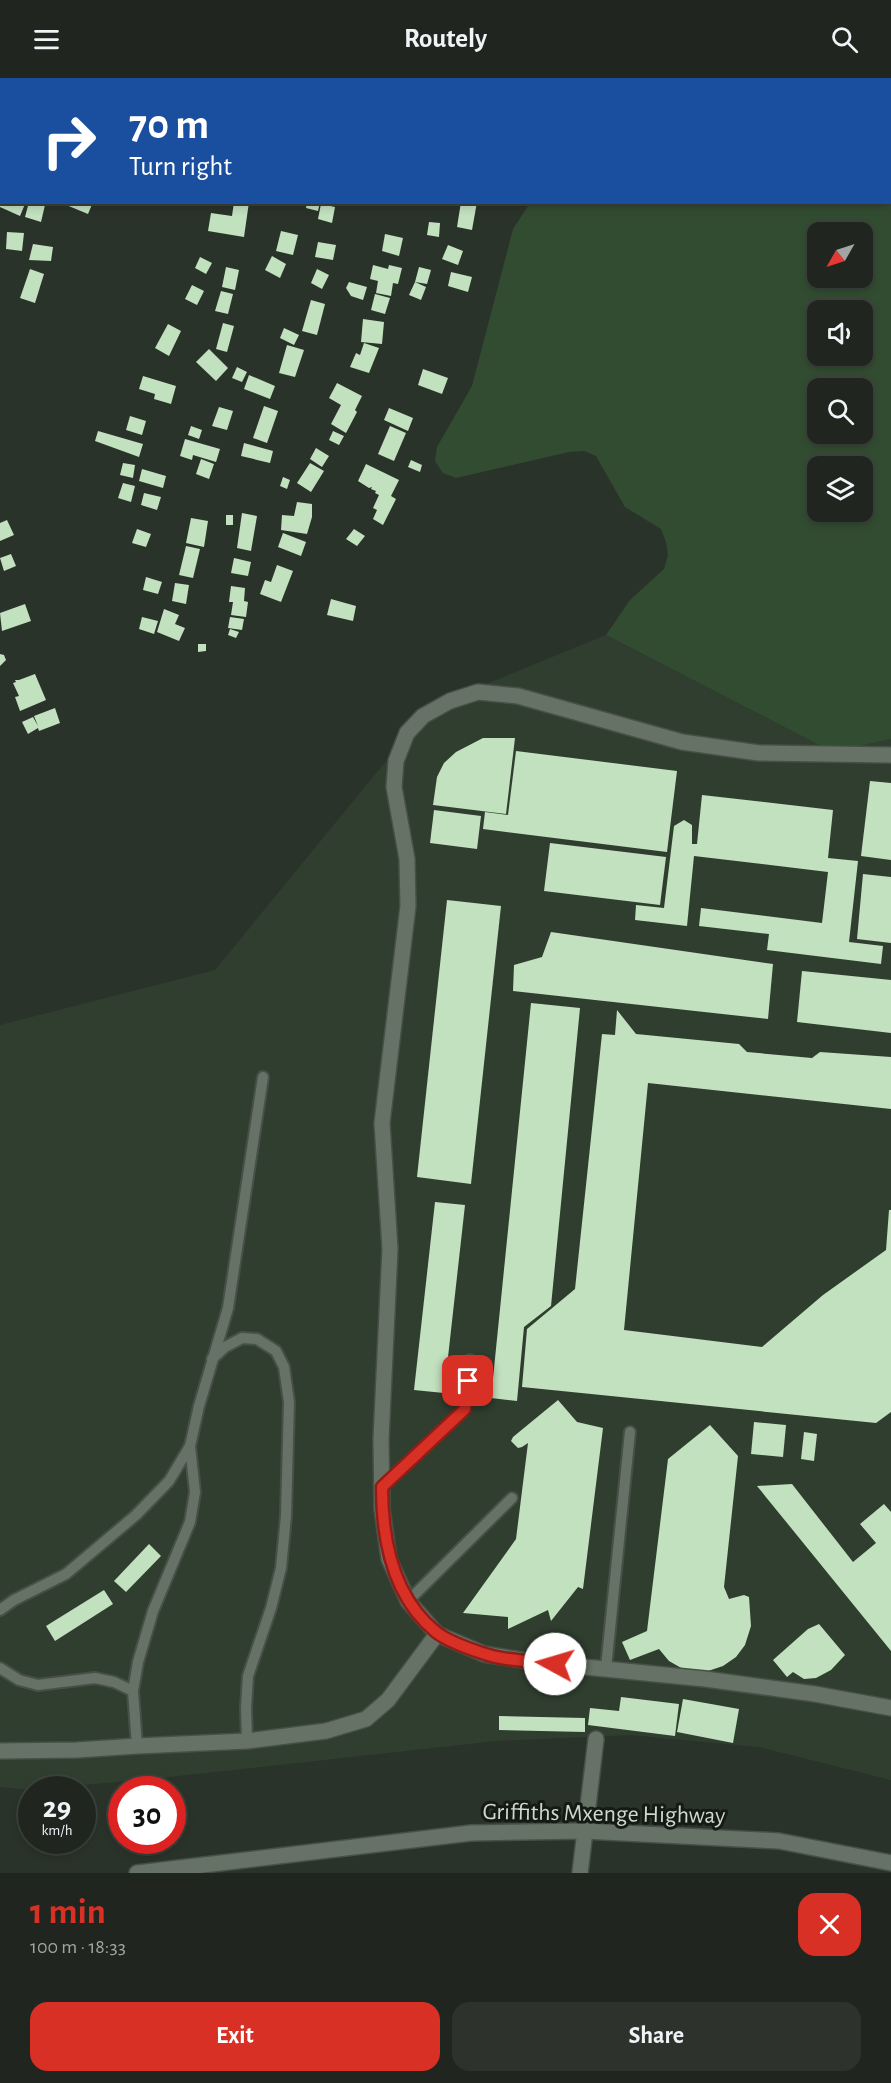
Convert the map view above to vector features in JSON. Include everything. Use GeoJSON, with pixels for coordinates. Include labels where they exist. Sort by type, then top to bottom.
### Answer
{"type":"FeatureCollection","features":[{"type":"Feature","properties":{"kind":"street"},"geometry":{"type":"LineString","coordinates":[[891,755],[759,753],[682,742],[518,696],[478,692],[450,701],[423,716],[407,734],[396,761],[394,787],[407,859],[408,906],[382,1123],[390,1249],[381,1438],[382,1509],[389,1559],[408,1601],[437,1634],[484,1654],[815,1694],[891,1707]]}},
{"type":"Feature","properties":{"kind":"street"},"geometry":{"type":"LineString","coordinates":[[0,1751],[77,1750],[247,1741],[327,1731],[366,1719],[388,1700],[437,1634]]}},
{"type":"Feature","properties":{"kind":"street"},"geometry":{"type":"LineString","coordinates":[[580,1873],[596,1739]]}},
{"type":"Feature","properties":{"kind":"street","name":"Griffiths Mxenge Highway"},"geometry":{"type":"LineString","coordinates":[[137,1873],[471,1833],[584,1831],[779,1841],[891,1863]]}},
{"type":"Feature","properties":{"kind":"lane"},"geometry":{"type":"LineString","coordinates":[[0,1610],[14,1600],[66,1574],[136,1515],[169,1481],[190,1446],[212,1359],[228,1308],[263,1077]]}},
{"type":"Feature","properties":{"kind":"lane"},"geometry":{"type":"LineString","coordinates":[[212,1359],[225,1347],[242,1338],[257,1339],[276,1351],[284,1367],[289,1402],[286,1516],[281,1568],[271,1608],[248,1676],[247,1741]]}},
{"type":"Feature","properties":{"kind":"lane"},"geometry":{"type":"LineString","coordinates":[[382,1487],[465,1409],[470,1360]]}},
{"type":"Feature","properties":{"kind":"lane"},"geometry":{"type":"LineString","coordinates":[[606,1668],[630,1432]]}},
{"type":"Feature","properties":{"kind":"lane"},"geometry":{"type":"LineString","coordinates":[[137,1746],[133,1691],[138,1662],[153,1611],[190,1522],[195,1492],[190,1446]]}},
{"type":"Feature","properties":{"kind":"lane"},"geometry":{"type":"LineString","coordinates":[[408,1601],[512,1498]]}},
{"type":"Feature","properties":{"kind":"lane"},"geometry":{"type":"LineString","coordinates":[[0,1668],[19,1680],[38,1685],[95,1678],[133,1691]]}},
{"type":"Feature","properties":{"kind":"shaded area"},"geometry":{"type":"Polygon","coordinates":[[[606,635],[833,752],[891,739],[891,1780],[759,1747],[630,1735],[496,1741],[178,1776],[108,1776],[108,1783],[96,1784],[96,1776],[18,1776],[18,1789],[0,1787],[0,1025],[215,970],[377,772],[435,705],[606,635]]]}},
{"type":"Feature","properties":{"kind":"green space"},"geometry":{"type":"Polygon","coordinates":[[[529,204],[891,204],[891,739],[833,752],[606,635],[630,600],[664,569],[668,555],[661,529],[625,507],[596,456],[584,451],[569,452],[456,478],[443,473],[435,461],[437,447],[472,386],[513,229],[529,204]]]}},
{"type":"Feature","properties":{"kind":"building"},"geometry":{"type":"Polygon","coordinates":[[[0,204],[25,204],[20,216],[0,207],[0,204]]]}},
{"type":"Feature","properties":{"kind":"building"},"geometry":{"type":"Polygon","coordinates":[[[28,204],[45,205],[41,222],[25,217],[28,204]]]}},
{"type":"Feature","properties":{"kind":"building"},"geometry":{"type":"Polygon","coordinates":[[[64,204],[92,204],[88,214],[64,204]]]}},
{"type":"Feature","properties":{"kind":"building"},"geometry":{"type":"Polygon","coordinates":[[[234,204],[249,204],[244,237],[208,231],[211,213],[232,216],[234,204]]]}},
{"type":"Feature","properties":{"kind":"building"},"geometry":{"type":"Polygon","coordinates":[[[307,204],[320,204],[318,211],[306,208],[307,204]]]}},
{"type":"Feature","properties":{"kind":"building"},"geometry":{"type":"Polygon","coordinates":[[[321,204],[335,207],[332,223],[318,219],[321,204]]]}},
{"type":"Feature","properties":{"kind":"building"},"geometry":{"type":"Polygon","coordinates":[[[461,204],[477,204],[472,230],[457,227],[461,204]]]}},
{"type":"Feature","properties":{"kind":"building"},"geometry":{"type":"Polygon","coordinates":[[[429,222],[440,223],[439,237],[427,235],[429,222]]]}},
{"type":"Feature","properties":{"kind":"building"},"geometry":{"type":"Polygon","coordinates":[[[281,231],[298,235],[293,255],[276,251],[281,231]]]}},
{"type":"Feature","properties":{"kind":"building"},"geometry":{"type":"Polygon","coordinates":[[[7,232],[24,233],[22,251],[6,249],[7,232]]]}},
{"type":"Feature","properties":{"kind":"building"},"geometry":{"type":"Polygon","coordinates":[[[385,234],[403,238],[399,256],[382,251],[385,234]]]}},
{"type":"Feature","properties":{"kind":"building"},"geometry":{"type":"Polygon","coordinates":[[[318,242],[336,245],[333,260],[315,257],[318,242]]]}},
{"type":"Feature","properties":{"kind":"building"},"geometry":{"type":"Polygon","coordinates":[[[33,244],[53,247],[51,261],[29,260],[33,244]]]}},
{"type":"Feature","properties":{"kind":"building"},"geometry":{"type":"Polygon","coordinates":[[[448,245],[463,251],[458,265],[442,259],[448,245]]]}},
{"type":"Feature","properties":{"kind":"building"},"geometry":{"type":"Polygon","coordinates":[[[272,256],[286,264],[280,278],[265,270],[272,256]]]}},
{"type":"Feature","properties":{"kind":"building"},"geometry":{"type":"Polygon","coordinates":[[[200,257],[212,263],[206,274],[195,268],[200,257]]]}},
{"type":"Feature","properties":{"kind":"building"},"geometry":{"type":"Polygon","coordinates":[[[373,265],[388,269],[389,265],[402,268],[398,284],[393,283],[391,296],[376,293],[378,281],[370,279],[373,265]]]}},
{"type":"Feature","properties":{"kind":"building"},"geometry":{"type":"Polygon","coordinates":[[[226,267],[239,270],[235,290],[222,287],[226,267]]]}},
{"type":"Feature","properties":{"kind":"building"},"geometry":{"type":"Polygon","coordinates":[[[419,267],[431,270],[427,284],[415,282],[419,267]]]}},
{"type":"Feature","properties":{"kind":"building"},"geometry":{"type":"Polygon","coordinates":[[[30,269],[44,274],[35,303],[20,298],[30,269]]]}},
{"type":"Feature","properties":{"kind":"building"},"geometry":{"type":"Polygon","coordinates":[[[317,269],[329,275],[322,289],[311,283],[317,269]]]}},
{"type":"Feature","properties":{"kind":"building"},"geometry":{"type":"Polygon","coordinates":[[[451,272],[472,277],[468,292],[448,286],[451,272]]]}},
{"type":"Feature","properties":{"kind":"building"},"geometry":{"type":"Polygon","coordinates":[[[349,282],[367,287],[363,300],[351,296],[346,288],[349,282]]]}},
{"type":"Feature","properties":{"kind":"building"},"geometry":{"type":"Polygon","coordinates":[[[415,282],[426,287],[421,300],[409,295],[415,282]]]}},
{"type":"Feature","properties":{"kind":"building"},"geometry":{"type":"Polygon","coordinates":[[[192,285],[204,291],[197,305],[185,299],[192,285]]]}},
{"type":"Feature","properties":{"kind":"building"},"geometry":{"type":"Polygon","coordinates":[[[221,291],[233,294],[228,314],[215,311],[221,291]]]}},
{"type":"Feature","properties":{"kind":"building"},"geometry":{"type":"Polygon","coordinates":[[[375,294],[390,298],[385,314],[371,310],[375,294]]]}},
{"type":"Feature","properties":{"kind":"building"},"geometry":{"type":"Polygon","coordinates":[[[311,300],[325,304],[317,335],[302,331],[311,300]]]}},
{"type":"Feature","properties":{"kind":"building"},"geometry":{"type":"Polygon","coordinates":[[[363,319],[384,322],[382,344],[361,342],[363,319]]]}},
{"type":"Feature","properties":{"kind":"building"},"geometry":{"type":"Polygon","coordinates":[[[223,323],[234,326],[227,352],[216,349],[223,323]]]}},
{"type":"Feature","properties":{"kind":"building"},"geometry":{"type":"Polygon","coordinates":[[[168,324],[181,331],[169,356],[155,348],[168,324]]]}},
{"type":"Feature","properties":{"kind":"building"},"geometry":{"type":"Polygon","coordinates":[[[284,328],[299,335],[294,345],[280,338],[284,328]]]}},
{"type":"Feature","properties":{"kind":"building"},"geometry":{"type":"Polygon","coordinates":[[[364,343],[379,348],[369,373],[350,367],[356,353],[360,355],[364,343]]]}},
{"type":"Feature","properties":{"kind":"building"},"geometry":{"type":"Polygon","coordinates":[[[287,345],[304,350],[295,377],[279,373],[287,345]]]}},
{"type":"Feature","properties":{"kind":"building"},"geometry":{"type":"Polygon","coordinates":[[[209,349],[228,368],[216,381],[196,362],[209,349]]]}},
{"type":"Feature","properties":{"kind":"building"},"geometry":{"type":"Polygon","coordinates":[[[237,367],[247,372],[242,382],[232,378],[237,367]]]}},
{"type":"Feature","properties":{"kind":"building"},"geometry":{"type":"Polygon","coordinates":[[[423,369],[448,378],[442,394],[418,385],[423,369]]]}},
{"type":"Feature","properties":{"kind":"building"},"geometry":{"type":"Polygon","coordinates":[[[249,375],[275,386],[270,399],[244,389],[249,375]]]}},
{"type":"Feature","properties":{"kind":"building"},"geometry":{"type":"Polygon","coordinates":[[[143,376],[176,386],[171,404],[154,399],[155,394],[139,389],[143,376]]]}},
{"type":"Feature","properties":{"kind":"building"},"geometry":{"type":"Polygon","coordinates":[[[337,383],[362,396],[346,433],[331,424],[341,405],[329,398],[337,383]]]}},
{"type":"Feature","properties":{"kind":"building"},"geometry":{"type":"Polygon","coordinates":[[[264,406],[278,411],[267,443],[253,438],[264,406]]]}},
{"type":"Feature","properties":{"kind":"building"},"geometry":{"type":"Polygon","coordinates":[[[219,407],[233,411],[227,430],[212,426],[219,407]]]}},
{"type":"Feature","properties":{"kind":"building"},"geometry":{"type":"Polygon","coordinates":[[[389,408],[413,418],[408,431],[384,420],[389,408]]]}},
{"type":"Feature","properties":{"kind":"building"},"geometry":{"type":"Polygon","coordinates":[[[130,416],[146,421],[142,435],[126,430],[130,416]]]}},
{"type":"Feature","properties":{"kind":"building"},"geometry":{"type":"Polygon","coordinates":[[[191,426],[202,430],[199,439],[188,435],[191,426]]]}},
{"type":"Feature","properties":{"kind":"building"},"geometry":{"type":"Polygon","coordinates":[[[390,426],[406,433],[394,461],[378,454],[390,426]]]}},
{"type":"Feature","properties":{"kind":"building"},"geometry":{"type":"Polygon","coordinates":[[[98,431],[143,444],[139,457],[95,441],[98,431]]]}},
{"type":"Feature","properties":{"kind":"building"},"geometry":{"type":"Polygon","coordinates":[[[333,431],[344,436],[339,445],[329,440],[333,431]]]}},
{"type":"Feature","properties":{"kind":"building"},"geometry":{"type":"Polygon","coordinates":[[[185,439],[220,449],[216,462],[193,455],[192,460],[180,456],[185,439]]]}},
{"type":"Feature","properties":{"kind":"building"},"geometry":{"type":"Polygon","coordinates":[[[244,443],[273,451],[270,463],[241,456],[244,443]]]}},
{"type":"Feature","properties":{"kind":"building"},"geometry":{"type":"Polygon","coordinates":[[[316,448],[329,456],[322,467],[310,459],[316,448]]]}},
{"type":"Feature","properties":{"kind":"building"},"geometry":{"type":"Polygon","coordinates":[[[201,459],[214,464],[209,479],[196,474],[201,459]]]}},
{"type":"Feature","properties":{"kind":"building"},"geometry":{"type":"Polygon","coordinates":[[[411,460],[422,465],[420,472],[408,467],[411,460]]]}},
{"type":"Feature","properties":{"kind":"building"},"geometry":{"type":"Polygon","coordinates":[[[123,463],[135,465],[133,478],[120,475],[123,463]]]}},
{"type":"Feature","properties":{"kind":"building"},"geometry":{"type":"Polygon","coordinates":[[[310,463],[324,471],[311,492],[297,483],[310,463]]]}},
{"type":"Feature","properties":{"kind":"building"},"geometry":{"type":"Polygon","coordinates":[[[366,464],[399,480],[391,496],[396,499],[383,525],[373,519],[377,510],[373,508],[379,495],[371,489],[372,487],[369,488],[358,481],[366,464]]]}},
{"type":"Feature","properties":{"kind":"building"},"geometry":{"type":"Polygon","coordinates":[[[142,469],[166,476],[163,488],[139,481],[142,469]]]}},
{"type":"Feature","properties":{"kind":"building"},"geometry":{"type":"Polygon","coordinates":[[[283,477],[290,480],[287,489],[280,486],[283,477]]]}},
{"type":"Feature","properties":{"kind":"building"},"geometry":{"type":"Polygon","coordinates":[[[123,483],[135,486],[131,502],[118,498],[123,483]]]}},
{"type":"Feature","properties":{"kind":"building"},"geometry":{"type":"Polygon","coordinates":[[[144,493],[161,497],[157,510],[141,505],[144,493]]]}},
{"type":"Feature","properties":{"kind":"building"},"geometry":{"type":"Polygon","coordinates":[[[297,502],[312,504],[312,517],[307,534],[281,530],[282,515],[294,516],[297,502]]]}},
{"type":"Feature","properties":{"kind":"building"},"geometry":{"type":"Polygon","coordinates":[[[242,513],[257,516],[251,551],[237,548],[242,513]]]}},
{"type":"Feature","properties":{"kind":"building"},"geometry":{"type":"Polygon","coordinates":[[[226,515],[233,515],[233,525],[226,525],[226,515]]]}},
{"type":"Feature","properties":{"kind":"building"},"geometry":{"type":"Polygon","coordinates":[[[191,518],[208,521],[204,547],[186,543],[191,518]]]}},
{"type":"Feature","properties":{"kind":"building"},"geometry":{"type":"Polygon","coordinates":[[[7,520],[14,535],[0,541],[0,523],[7,520]]]}},
{"type":"Feature","properties":{"kind":"building"},"geometry":{"type":"Polygon","coordinates":[[[137,529],[151,534],[146,547],[132,543],[137,529]]]}},
{"type":"Feature","properties":{"kind":"building"},"geometry":{"type":"Polygon","coordinates":[[[354,529],[365,536],[357,546],[346,539],[354,529]]]}},
{"type":"Feature","properties":{"kind":"building"},"geometry":{"type":"Polygon","coordinates":[[[283,533],[306,542],[301,556],[278,547],[283,533]]]}},
{"type":"Feature","properties":{"kind":"building"},"geometry":{"type":"Polygon","coordinates":[[[186,546],[200,549],[193,578],[179,575],[186,546]]]}},
{"type":"Feature","properties":{"kind":"building"},"geometry":{"type":"Polygon","coordinates":[[[11,554],[16,566],[4,571],[0,558],[11,554]]]}},
{"type":"Feature","properties":{"kind":"building"},"geometry":{"type":"Polygon","coordinates":[[[234,558],[251,562],[248,576],[231,573],[234,558]]]}},
{"type":"Feature","properties":{"kind":"building"},"geometry":{"type":"Polygon","coordinates":[[[277,565],[293,571],[281,602],[260,594],[265,580],[271,582],[277,565]]]}},
{"type":"Feature","properties":{"kind":"building"},"geometry":{"type":"Polygon","coordinates":[[[146,577],[162,582],[158,594],[143,590],[146,577]]]}},
{"type":"Feature","properties":{"kind":"building"},"geometry":{"type":"Polygon","coordinates":[[[175,583],[189,585],[186,604],[172,601],[175,583]]]}},
{"type":"Feature","properties":{"kind":"building"},"geometry":{"type":"Polygon","coordinates":[[[231,586],[245,588],[244,601],[248,602],[246,617],[231,615],[233,602],[229,602],[231,586]]]}},
{"type":"Feature","properties":{"kind":"building"},"geometry":{"type":"Polygon","coordinates":[[[331,599],[356,606],[353,621],[327,615],[331,599]]]}},
{"type":"Feature","properties":{"kind":"building"},"geometry":{"type":"Polygon","coordinates":[[[25,604],[31,621],[2,631],[0,613],[25,604]]]}},
{"type":"Feature","properties":{"kind":"building"},"geometry":{"type":"Polygon","coordinates":[[[164,609],[179,615],[175,624],[185,628],[179,641],[157,632],[164,609]]]}},
{"type":"Feature","properties":{"kind":"building"},"geometry":{"type":"Polygon","coordinates":[[[142,617],[158,621],[154,634],[139,629],[142,617]]]}},
{"type":"Feature","properties":{"kind":"building"},"geometry":{"type":"Polygon","coordinates":[[[230,617],[244,619],[242,630],[228,628],[230,617]]]}},
{"type":"Feature","properties":{"kind":"building"},"geometry":{"type":"Polygon","coordinates":[[[230,629],[239,632],[236,638],[228,635],[230,629]]]}},
{"type":"Feature","properties":{"kind":"building"},"geometry":{"type":"Polygon","coordinates":[[[198,644],[206,644],[206,651],[198,652],[198,644]]]}},
{"type":"Feature","properties":{"kind":"building"},"geometry":{"type":"Polygon","coordinates":[[[0,654],[4,655],[6,660],[0,666],[0,654]]]}},
{"type":"Feature","properties":{"kind":"building"},"geometry":{"type":"Polygon","coordinates":[[[35,674],[46,700],[20,711],[15,697],[19,696],[13,683],[16,682],[15,680],[35,674]]]}},
{"type":"Feature","properties":{"kind":"building"},"geometry":{"type":"Polygon","coordinates":[[[55,708],[60,723],[39,731],[38,728],[28,734],[22,722],[33,717],[38,726],[34,716],[55,708]]]}},
{"type":"Feature","properties":{"kind":"building"},"geometry":{"type":"Polygon","coordinates":[[[483,738],[515,738],[506,814],[433,805],[437,777],[444,763],[456,752],[483,738]]]}},
{"type":"Feature","properties":{"kind":"building"},"geometry":{"type":"Polygon","coordinates":[[[516,751],[677,771],[667,852],[483,829],[485,812],[508,815],[516,751]]]}},
{"type":"Feature","properties":{"kind":"building"},"geometry":{"type":"Polygon","coordinates":[[[870,781],[891,783],[891,860],[861,856],[870,781]]]}},
{"type":"Feature","properties":{"kind":"building"},"geometry":{"type":"Polygon","coordinates":[[[702,795],[833,810],[828,858],[858,861],[849,942],[883,946],[881,964],[767,950],[769,934],[699,926],[701,908],[822,923],[828,872],[694,856],[687,926],[635,920],[636,905],[664,908],[674,826],[684,820],[692,825],[692,844],[697,844],[702,795]]]}},
{"type":"Feature","properties":{"kind":"building"},"geometry":{"type":"Polygon","coordinates":[[[434,810],[481,816],[477,849],[430,843],[434,810]]]}},
{"type":"Feature","properties":{"kind":"building"},"geometry":{"type":"Polygon","coordinates":[[[550,843],[666,857],[660,905],[544,891],[550,843]]]}},
{"type":"Feature","properties":{"kind":"building"},"geometry":{"type":"Polygon","coordinates":[[[863,874],[891,877],[891,943],[857,939],[863,874]]]}},
{"type":"Feature","properties":{"kind":"building"},"geometry":{"type":"Polygon","coordinates":[[[447,900],[501,906],[471,1184],[417,1177],[447,900]]]}},
{"type":"Feature","properties":{"kind":"building"},"geometry":{"type":"Polygon","coordinates":[[[551,932],[773,964],[768,1019],[513,991],[514,965],[542,957],[551,932]]]}},
{"type":"Feature","properties":{"kind":"building"},"geometry":{"type":"Polygon","coordinates":[[[802,971],[891,980],[891,1033],[797,1022],[802,971]]]}},
{"type":"Feature","properties":{"kind":"building"},"geometry":{"type":"Polygon","coordinates":[[[531,1003],[580,1008],[551,1306],[524,1327],[517,1401],[491,1398],[531,1003]]]}},
{"type":"Feature","properties":{"kind":"building"},"geometry":{"type":"Polygon","coordinates":[[[617,1010],[636,1034],[739,1044],[747,1052],[812,1058],[820,1052],[891,1057],[891,1109],[648,1083],[624,1330],[762,1347],[823,1295],[886,1250],[889,1210],[891,1210],[891,1412],[876,1423],[522,1387],[527,1329],[575,1289],[602,1034],[615,1035],[617,1010]]]}},
{"type":"Feature","properties":{"kind":"building"},"geometry":{"type":"Polygon","coordinates":[[[435,1202],[465,1205],[444,1393],[414,1390],[435,1202]]]}},
{"type":"Feature","properties":{"kind":"building"},"geometry":{"type":"Polygon","coordinates":[[[558,1400],[577,1422],[603,1428],[583,1589],[578,1587],[551,1621],[548,1610],[508,1629],[508,1617],[463,1613],[516,1539],[528,1443],[518,1448],[511,1441],[558,1400]]]}},
{"type":"Feature","properties":{"kind":"building"},"geometry":{"type":"Polygon","coordinates":[[[754,1422],[786,1425],[783,1457],[751,1454],[754,1422]]]}},
{"type":"Feature","properties":{"kind":"building"},"geometry":{"type":"Polygon","coordinates":[[[710,1425],[738,1456],[724,1587],[729,1599],[744,1595],[749,1597],[751,1626],[745,1645],[736,1657],[723,1666],[708,1671],[683,1669],[669,1661],[659,1649],[630,1660],[622,1642],[647,1631],[668,1459],[710,1425]]]}},
{"type":"Feature","properties":{"kind":"building"},"geometry":{"type":"Polygon","coordinates":[[[804,1432],[817,1434],[814,1461],[801,1459],[804,1432]]]}},
{"type":"Feature","properties":{"kind":"building"},"geometry":{"type":"Polygon","coordinates":[[[792,1484],[853,1562],[876,1543],[860,1524],[884,1504],[891,1512],[891,1651],[757,1486],[792,1484]]]}},
{"type":"Feature","properties":{"kind":"building"},"geometry":{"type":"Polygon","coordinates":[[[149,1544],[161,1556],[126,1592],[114,1581],[149,1544]]]}},
{"type":"Feature","properties":{"kind":"building"},"geometry":{"type":"Polygon","coordinates":[[[104,1590],[113,1604],[55,1641],[46,1626],[104,1590]]]}},
{"type":"Feature","properties":{"kind":"building"},"geometry":{"type":"Polygon","coordinates":[[[819,1624],[845,1655],[831,1670],[816,1678],[804,1679],[793,1672],[787,1677],[773,1660],[808,1629],[819,1624]]]}},
{"type":"Feature","properties":{"kind":"building"},"geometry":{"type":"Polygon","coordinates":[[[621,1697],[679,1704],[675,1736],[588,1725],[590,1708],[619,1711],[621,1697]]]}},
{"type":"Feature","properties":{"kind":"building"},"geometry":{"type":"Polygon","coordinates":[[[683,1699],[739,1709],[733,1743],[677,1732],[683,1699]]]}},
{"type":"Feature","properties":{"kind":"building"},"geometry":{"type":"Polygon","coordinates":[[[499,1716],[585,1718],[585,1732],[499,1730],[499,1716]]]}},
{"type":"Feature","properties":{"kind":"route"},"geometry":{"type":"LineString","coordinates":[[468,1381],[465,1409],[459,1417],[382,1487],[382,1509],[389,1559],[408,1601],[437,1634],[484,1654],[555,1664]]}}]}
